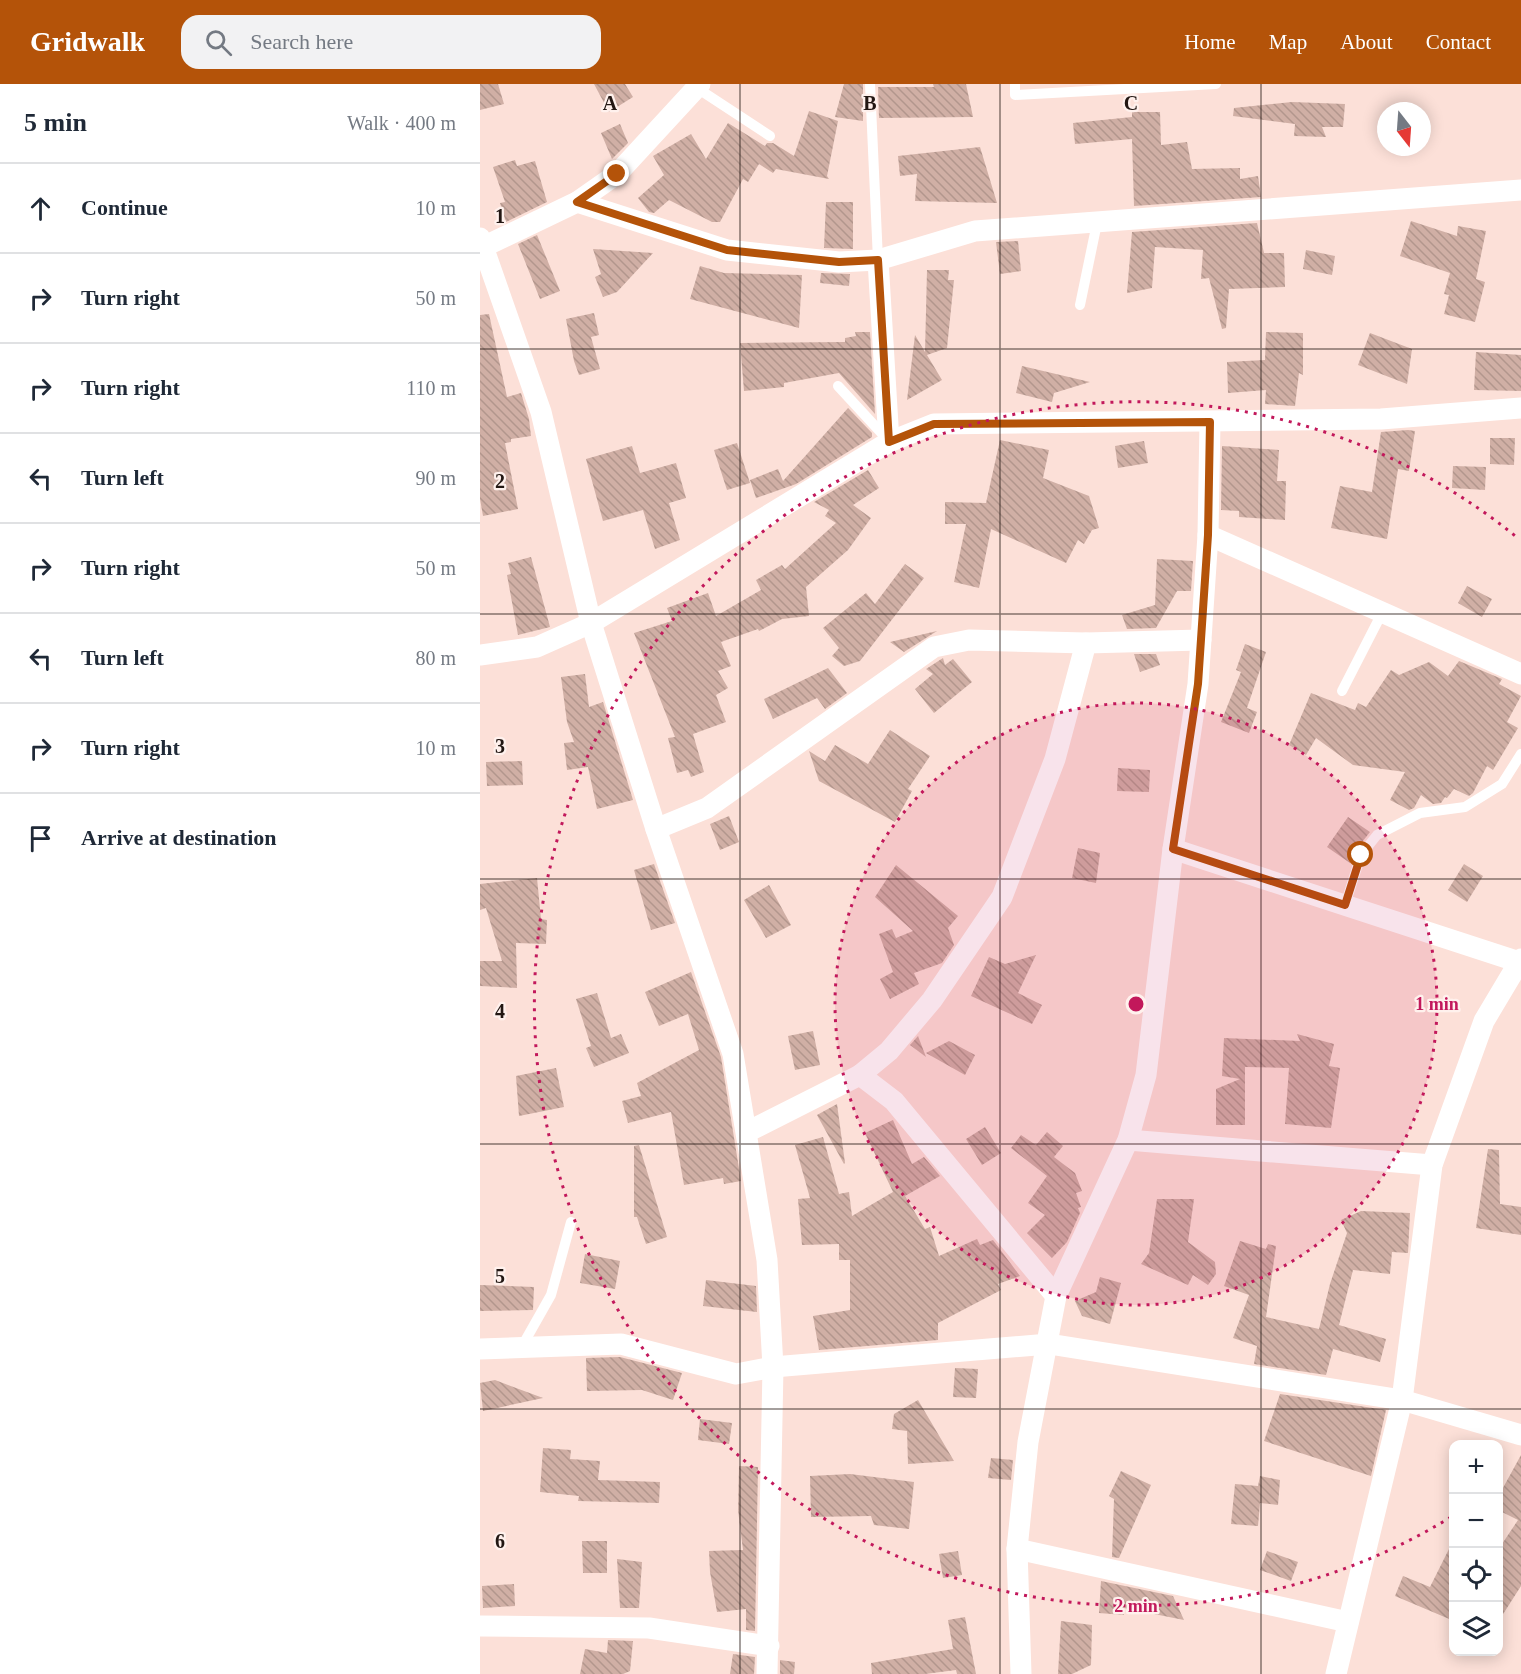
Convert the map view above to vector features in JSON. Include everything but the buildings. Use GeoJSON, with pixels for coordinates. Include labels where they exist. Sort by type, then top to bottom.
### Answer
{"type":"FeatureCollection","features":[{"type":"Feature","properties":{"kind":"street"},"geometry":{"type":"LineString","coordinates":[[699,86],[617,174],[577,202],[482,242],[488,286],[541,412],[591,623],[656,829],[733,1054],[767,1260],[773,1367],[767,1674]]}},
{"type":"Feature","properties":{"kind":"street"},"geometry":{"type":"LineString","coordinates":[[577,202],[727,250],[839,262],[878,260],[975,231],[1521,190]]}},
{"type":"Feature","properties":{"kind":"street"},"geometry":{"type":"LineString","coordinates":[[878,260],[889,442]]}},
{"type":"Feature","properties":{"kind":"street"},"geometry":{"type":"LineString","coordinates":[[480,656],[537,647],[591,623],[889,442],[934,424],[1381,419],[1521,408]]}},
{"type":"Feature","properties":{"kind":"street"},"geometry":{"type":"LineString","coordinates":[[1021,1674],[1017,1549],[1028,1443],[1049,1344],[1056,1296],[1128,1140],[1146,1075],[1173,849],[1198,684],[1208,535],[1210,422]]}},
{"type":"Feature","properties":{"kind":"street"},"geometry":{"type":"LineString","coordinates":[[1208,535],[1521,674]]}},
{"type":"Feature","properties":{"kind":"street"},"geometry":{"type":"LineString","coordinates":[[656,829],[707,808],[934,647],[969,640],[1086,643],[1201,640]]}},
{"type":"Feature","properties":{"kind":"street"},"geometry":{"type":"LineString","coordinates":[[747,1132],[860,1075],[889,1051],[932,1000],[1002,897],[1055,759],[1086,643]]}},
{"type":"Feature","properties":{"kind":"street"},"geometry":{"type":"LineString","coordinates":[[1173,849],[1520,961],[1484,1021],[1432,1165],[1402,1400],[1336,1674]]}},
{"type":"Feature","properties":{"kind":"street"},"geometry":{"type":"LineString","coordinates":[[860,1075],[894,1101],[1056,1296]]}},
{"type":"Feature","properties":{"kind":"street"},"geometry":{"type":"LineString","coordinates":[[1128,1140],[1432,1165]]}},
{"type":"Feature","properties":{"kind":"street"},"geometry":{"type":"LineString","coordinates":[[480,1349],[621,1344],[736,1374],[773,1367],[1049,1344],[1402,1400],[1521,1435]]}},
{"type":"Feature","properties":{"kind":"street"},"geometry":{"type":"LineString","coordinates":[[1017,1549],[1348,1622]]}},
{"type":"Feature","properties":{"kind":"street"},"geometry":{"type":"LineString","coordinates":[[480,1626],[649,1628],[769,1646]]}},
{"type":"Feature","properties":{"kind":"lane"},"geometry":{"type":"LineString","coordinates":[[870,84],[878,260]]}},
{"type":"Feature","properties":{"kind":"lane"},"geometry":{"type":"LineString","coordinates":[[1015,84],[1015,95],[1092,88],[1216,84]]}},
{"type":"Feature","properties":{"kind":"lane"},"geometry":{"type":"LineString","coordinates":[[699,86],[770,136]]}},
{"type":"Feature","properties":{"kind":"lane"},"geometry":{"type":"LineString","coordinates":[[1080,305],[1097,223]]}},
{"type":"Feature","properties":{"kind":"lane"},"geometry":{"type":"LineString","coordinates":[[838,386],[889,442]]}},
{"type":"Feature","properties":{"kind":"lane"},"geometry":{"type":"LineString","coordinates":[[1342,691],[1382,613]]}},
{"type":"Feature","properties":{"kind":"lane"},"geometry":{"type":"LineString","coordinates":[[1345,905],[1361,855],[1377,835],[1420,813],[1465,807],[1502,784],[1521,754]]}},
{"type":"Feature","properties":{"kind":"lane"},"geometry":{"type":"LineString","coordinates":[[521,1348],[551,1295],[571,1222]]}},
{"type":"Feature","properties":{"kind":"route"},"geometry":{"type":"LineString","coordinates":[[617,174],[577,202],[727,250],[839,262],[878,260],[889,442],[934,424],[1210,422],[1208,535],[1198,684],[1173,849],[1345,905],[1361,855]]}}]}
